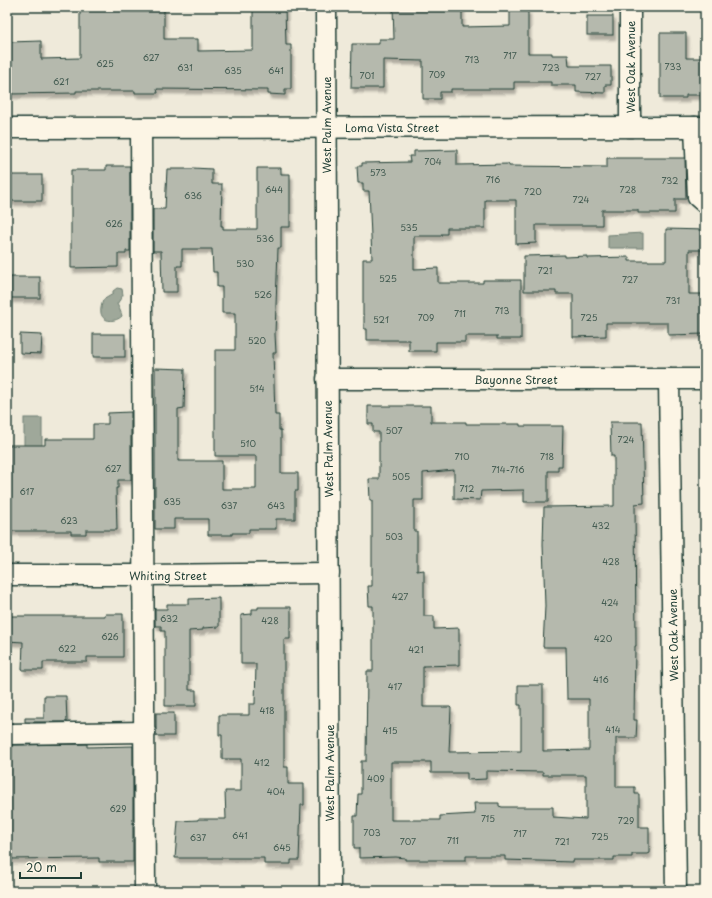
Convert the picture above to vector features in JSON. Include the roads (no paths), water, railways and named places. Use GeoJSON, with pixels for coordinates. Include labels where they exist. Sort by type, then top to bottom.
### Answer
{"type":"FeatureCollection","features":[{"type":"Feature","properties":{"kind":"street","name":"West Palm Avenue"},"geometry":{"type":"LineString","coordinates":[[326,7],[330,891]]}},
{"type":"Feature","properties":{"kind":"street","name":"West Oak Avenue"},"geometry":{"type":"LineString","coordinates":[[630,7],[630,127]]}},
{"type":"Feature","properties":{"kind":"street","name":"Loma Vista Street"},"geometry":{"type":"LineString","coordinates":[[7,128],[700,127]]}},
{"type":"Feature","properties":{"kind":"street"},"geometry":{"type":"LineString","coordinates":[[700,127],[698,197],[705,203]]}},
{"type":"Feature","properties":{"kind":"street"},"geometry":{"type":"LineString","coordinates":[[141,128],[145,891]]}},
{"type":"Feature","properties":{"kind":"street","name":"West Oak Avenue"},"geometry":{"type":"LineString","coordinates":[[669,379],[676,891]]}},
{"type":"Feature","properties":{"kind":"street","name":"Bayonne Street"},"geometry":{"type":"LineString","coordinates":[[327,380],[705,379]]}},
{"type":"Feature","properties":{"kind":"street","name":"Whiting Street"},"geometry":{"type":"LineString","coordinates":[[7,575],[329,573]]}},
{"type":"Feature","properties":{"kind":"street"},"geometry":{"type":"LineString","coordinates":[[7,734],[145,732]]}}]}
